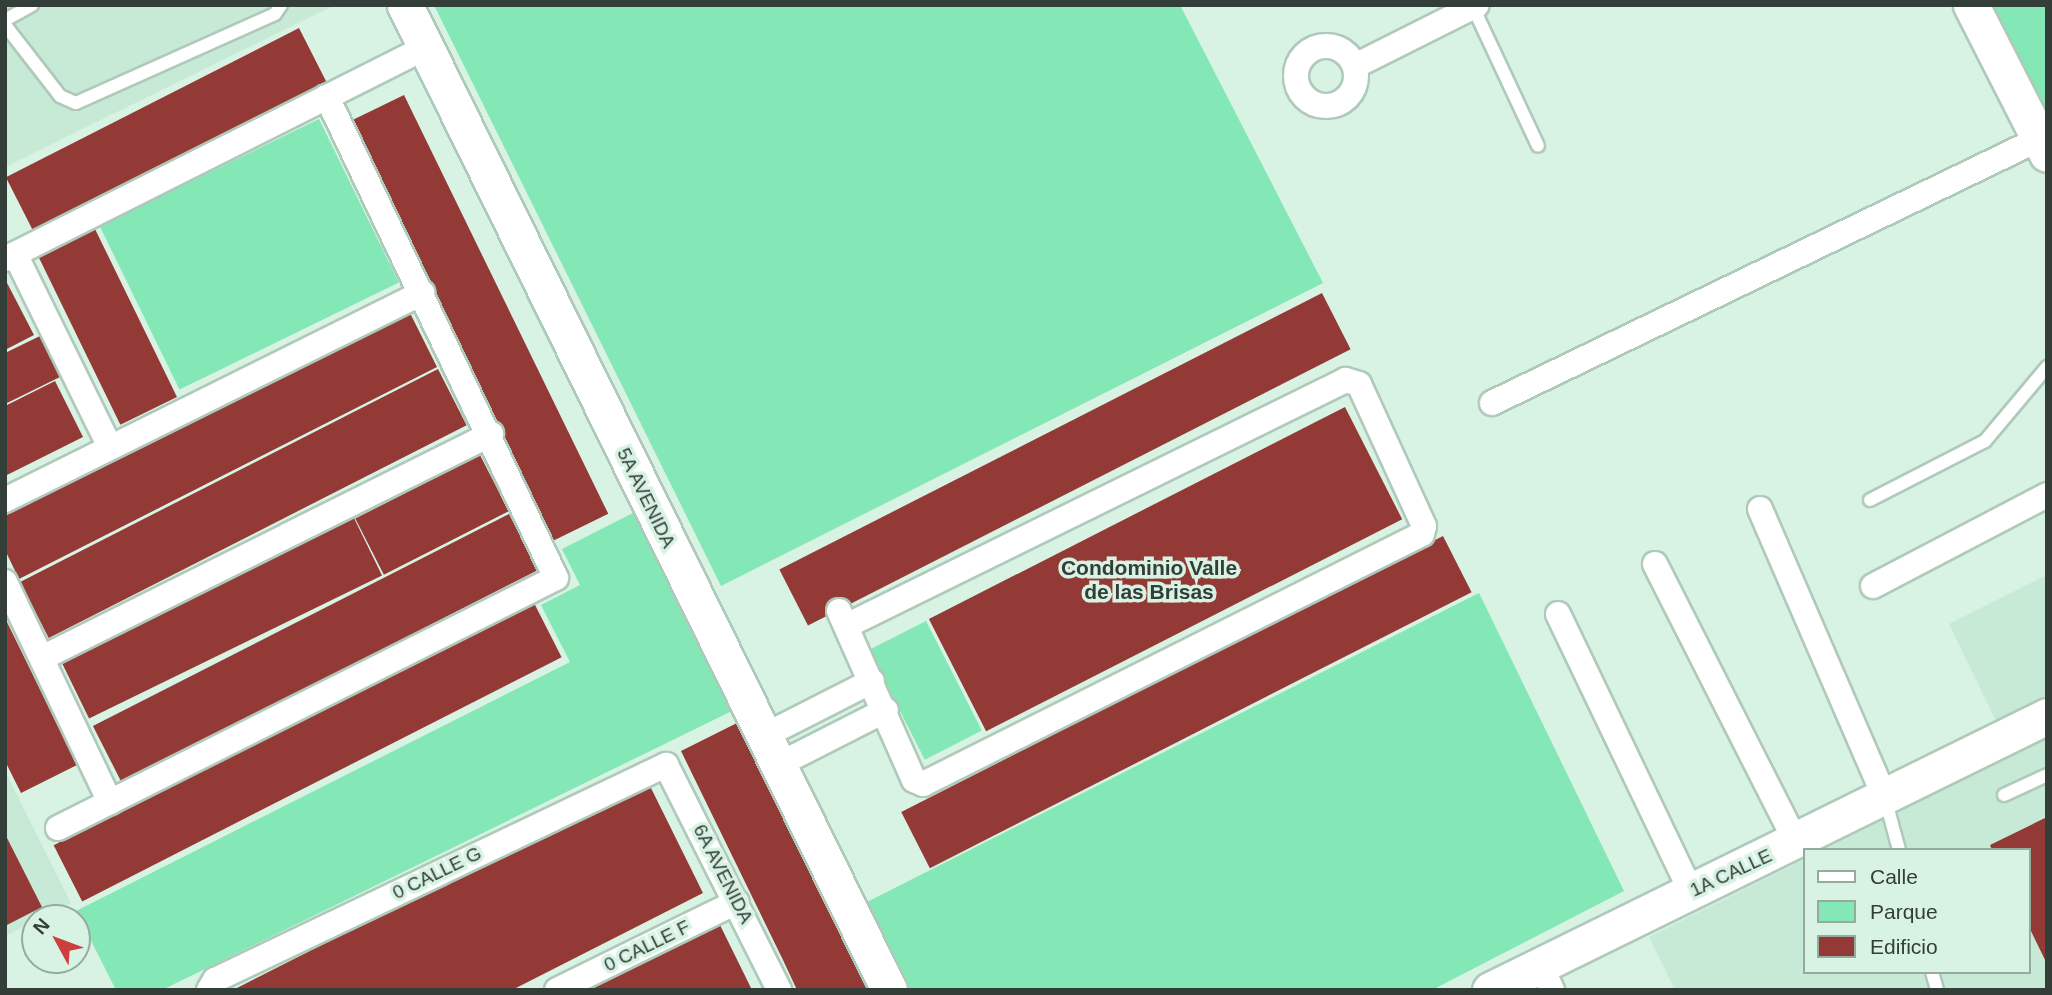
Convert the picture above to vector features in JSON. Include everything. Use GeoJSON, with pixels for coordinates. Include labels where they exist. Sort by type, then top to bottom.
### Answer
{"type":"FeatureCollection","features":[{"type":"Feature","properties":{"kind":"street","name":"5A AVENIDA"},"geometry":{"type":"LineString","coordinates":[[405,5],[889,990]]}},
{"type":"Feature","properties":{"kind":"street"},"geometry":{"type":"LineString","coordinates":[[1492,403],[2043,146],[1970,5]]}},
{"type":"Feature","properties":{"kind":"street"},"geometry":{"type":"LineString","coordinates":[[1355,65],[1475,6]]}},
{"type":"Feature","properties":{"kind":"street"},"geometry":{"type":"LineString","coordinates":[[110,447],[10,257],[425,48]]}},
{"type":"Feature","properties":{"kind":"street"},"geometry":{"type":"LineString","coordinates":[[58,828],[553,582],[556,574],[327,97]]}},
{"type":"Feature","properties":{"kind":"street"},"geometry":{"type":"LineString","coordinates":[[5,500],[422,293]]}},
{"type":"Feature","properties":{"kind":"street"},"geometry":{"type":"LineString","coordinates":[[1346,380],[1359,384],[1424,526],[1422,534],[923,784],[914,780],[872,681],[842,618],[1346,380]]}},
{"type":"Feature","properties":{"kind":"street"},"geometry":{"type":"LineString","coordinates":[[42,658],[491,434]]}},
{"type":"Feature","properties":{"kind":"street"},"geometry":{"type":"LineString","coordinates":[[1873,586],[2047,495]]}},
{"type":"Feature","properties":{"kind":"street"},"geometry":{"type":"LineString","coordinates":[[1760,509],[1885,798]]}},
{"type":"Feature","properties":{"kind":"street"},"geometry":{"type":"LineString","coordinates":[[1655,564],[1796,842]]}},
{"type":"Feature","properties":{"kind":"street"},"geometry":{"type":"LineString","coordinates":[[5,582],[110,802]]}},
{"type":"Feature","properties":{"kind":"street"},"geometry":{"type":"LineString","coordinates":[[1558,614],[1691,892]]}},
{"type":"Feature","properties":{"kind":"street"},"geometry":{"type":"LineString","coordinates":[[771,750],[872,681]]}},
{"type":"Feature","properties":{"kind":"street"},"geometry":{"type":"LineString","coordinates":[[771,750],[886,710]]}},
{"type":"Feature","properties":{"kind":"street","name":"1A CALLE"},"geometry":{"type":"LineString","coordinates":[[1490,990],[1546,977],[1691,892],[2047,716]]}},
{"type":"Feature","properties":{"kind":"street","name":"6A AVENIDA"},"geometry":{"type":"LineString","coordinates":[[660,766],[670,769],[779,990]]}},
{"type":"Feature","properties":{"kind":"street","name":"0 CALLE G"},"geometry":{"type":"LineString","coordinates":[[212,985],[660,766]]}},
{"type":"Feature","properties":{"kind":"street","name":"0 CALLE F"},"geometry":{"type":"LineString","coordinates":[[558,990],[737,902]]}},
{"type":"Feature","properties":{"kind":"lane"},"geometry":{"type":"LineString","coordinates":[[5,20],[32,5]]}},
{"type":"Feature","properties":{"kind":"lane"},"geometry":{"type":"LineString","coordinates":[[5,25],[60,96],[76,103],[275,14],[281,5]]}},
{"type":"Feature","properties":{"kind":"lane"},"geometry":{"type":"LineString","coordinates":[[1475,6],[1538,146]]}},
{"type":"Feature","properties":{"kind":"lane"},"geometry":{"type":"LineString","coordinates":[[1870,500],[1985,441],[2047,367]]}},
{"type":"Feature","properties":{"kind":"lane"},"geometry":{"type":"LineString","coordinates":[[2004,795],[2047,775]]}},
{"type":"Feature","properties":{"kind":"lane"},"geometry":{"type":"LineString","coordinates":[[1885,798],[1898,848]]}},
{"type":"Feature","properties":{"kind":"shaded area"},"geometry":{"type":"Polygon","coordinates":[[[5,5],[335,5],[5,167],[5,5]]]}},
{"type":"Feature","properties":{"kind":"shaded area"},"geometry":{"type":"Polygon","coordinates":[[[2047,575],[2047,696],[1996,721],[1949,624],[2047,575]]]}},
{"type":"Feature","properties":{"kind":"shaded area"},"geometry":{"type":"Polygon","coordinates":[[[2047,738],[2047,990],[1675,990],[1649,937],[1804,860],[1804,974],[2031,974],[2031,848],[1827,848],[2047,738]]]}},
{"type":"Feature","properties":{"kind":"shaded area"},"geometry":{"type":"Polygon","coordinates":[[[5,771],[71,903],[21,904],[21,928],[5,936],[5,771]]]}},
{"type":"Feature","properties":{"kind":"green space"},"geometry":{"type":"Polygon","coordinates":[[[434,5],[1180,5],[1323,283],[721,586],[434,5]]]}},
{"type":"Feature","properties":{"kind":"green space"},"geometry":{"type":"Polygon","coordinates":[[[1992,5],[2047,5],[2047,112],[1992,5]]]}},
{"type":"Feature","properties":{"kind":"green space"},"geometry":{"type":"Polygon","coordinates":[[[319,119],[399,283],[179,390],[100,226],[319,119]]]}},
{"type":"Feature","properties":{"kind":"green space"},"geometry":{"type":"Polygon","coordinates":[[[633,513],[736,709],[162,990],[116,990],[91,941],[90,904],[570,662],[541,605],[580,585],[562,549],[633,513]]]}},
{"type":"Feature","properties":{"kind":"green space"},"geometry":{"type":"Polygon","coordinates":[[[1479,593],[1624,891],[1432,990],[909,990],[867,902],[1479,593]]]}},
{"type":"Feature","properties":{"kind":"green space"},"geometry":{"type":"Polygon","coordinates":[[[926,621],[982,731],[925,760],[869,650],[926,621]]]}},
{"type":"Feature","properties":{"kind":"building"},"geometry":{"type":"Polygon","coordinates":[[[299,28],[328,84],[34,233],[6,177],[299,28]]]}},
{"type":"Feature","properties":{"kind":"building"},"geometry":{"type":"Polygon","coordinates":[[[404,95],[608,514],[552,541],[347,123],[404,95]]]}},
{"type":"Feature","properties":{"kind":"building"},"geometry":{"type":"Polygon","coordinates":[[[95,229],[177,397],[120,425],[38,257],[95,229]]]}},
{"type":"Feature","properties":{"kind":"building"},"geometry":{"type":"Polygon","coordinates":[[[5,279],[34,335],[5,350],[5,279]]]}},
{"type":"Feature","properties":{"kind":"building"},"geometry":{"type":"Polygon","coordinates":[[[1322,293],[1351,349],[808,626],[779,569],[1322,293]]]}},
{"type":"Feature","properties":{"kind":"building"},"geometry":{"type":"Polygon","coordinates":[[[409,311],[437,367],[19,579],[5,550],[5,516],[409,311]]]}},
{"type":"Feature","properties":{"kind":"building"},"geometry":{"type":"Polygon","coordinates":[[[40,336],[60,377],[5,404],[5,353],[40,336]]]}},
{"type":"Feature","properties":{"kind":"building"},"geometry":{"type":"Polygon","coordinates":[[[438,369],[467,425],[49,638],[20,582],[438,369]]]}},
{"type":"Feature","properties":{"kind":"building"},"geometry":{"type":"Polygon","coordinates":[[[55,381],[83,437],[5,476],[5,406],[55,381]]]}},
{"type":"Feature","properties":{"kind":"building"},"geometry":{"type":"Polygon","coordinates":[[[1345,407],[1402,519],[986,731],[929,619],[1345,407]]]}},
{"type":"Feature","properties":{"kind":"building"},"geometry":{"type":"Polygon","coordinates":[[[480,455],[509,511],[384,575],[355,519],[480,455]]]}},
{"type":"Feature","properties":{"kind":"building"},"geometry":{"type":"Polygon","coordinates":[[[509,514],[538,570],[122,782],[93,726],[509,514]]]}},
{"type":"Feature","properties":{"kind":"building"},"geometry":{"type":"Polygon","coordinates":[[[354,518],[382,576],[89,718],[61,661],[354,518]]]}},
{"type":"Feature","properties":{"kind":"building"},"geometry":{"type":"Polygon","coordinates":[[[1443,536],[1472,592],[930,868],[901,812],[1443,536]]]}},
{"type":"Feature","properties":{"kind":"building"},"geometry":{"type":"Polygon","coordinates":[[[533,601],[562,657],[82,901],[54,845],[533,601]]]}},
{"type":"Feature","properties":{"kind":"building"},"geometry":{"type":"Polygon","coordinates":[[[5,618],[77,765],[21,793],[5,761],[5,618]]]}},
{"type":"Feature","properties":{"kind":"building"},"geometry":{"type":"Polygon","coordinates":[[[737,723],[867,990],[797,990],[681,751],[737,723]]]}},
{"type":"Feature","properties":{"kind":"building"},"geometry":{"type":"Polygon","coordinates":[[[647,780],[703,893],[512,990],[233,990],[647,780]]]}},
{"type":"Feature","properties":{"kind":"building"},"geometry":{"type":"Polygon","coordinates":[[[2047,817],[2047,964],[2031,931],[2031,848],[1991,848],[1990,845],[2047,817]]]}},
{"type":"Feature","properties":{"kind":"building"},"geometry":{"type":"Polygon","coordinates":[[[5,834],[40,904],[21,904],[21,918],[5,926],[5,834]]]}},
{"type":"Feature","properties":{"kind":"building"},"geometry":{"type":"Polygon","coordinates":[[[719,923],[752,990],[587,990],[698,933],[719,923]]]}},
{"type":"Feature","properties":{"kind":"district","name":"Condominio Valle de las Brisas"},"geometry":{"type":"Point","coordinates":[1149,580]}}]}
